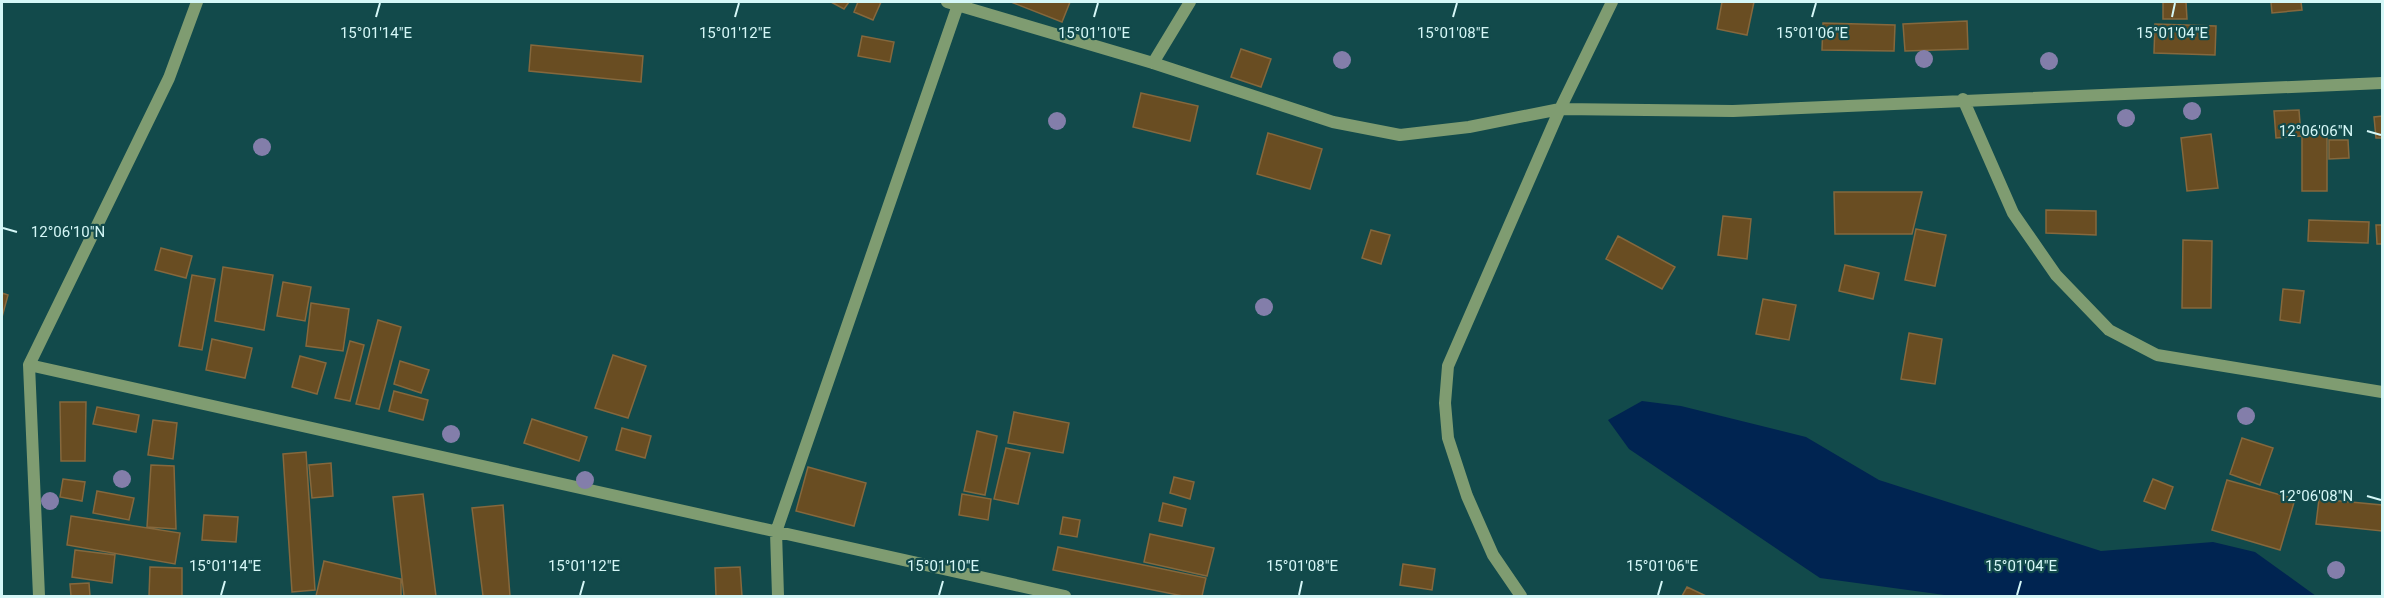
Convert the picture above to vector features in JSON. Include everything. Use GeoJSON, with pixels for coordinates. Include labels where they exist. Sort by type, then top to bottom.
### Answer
{"type":"FeatureCollection","features":[{"type":"Feature","properties":{"kind":"street"},"geometry":{"type":"LineString","coordinates":[[39,597],[29,365],[169,78],[197,2]]}},
{"type":"Feature","properties":{"kind":"street"},"geometry":{"type":"LineString","coordinates":[[1153,63],[1190,2]]}},
{"type":"Feature","properties":{"kind":"street"},"geometry":{"type":"LineString","coordinates":[[1521,597],[1493,555],[1467,496],[1448,438],[1445,403],[1448,366],[1560,109],[1612,2]]}},
{"type":"Feature","properties":{"kind":"street"},"geometry":{"type":"LineString","coordinates":[[778,597],[776,532],[955,3],[1153,63],[1333,122],[1400,135],[1469,127],[1560,109],[1733,111],[1964,99],[2382,83]]}},
{"type":"Feature","properties":{"kind":"street"},"geometry":{"type":"LineString","coordinates":[[1964,99],[2013,213],[2056,275],[2109,330],[2157,355],[2382,392]]}},
{"type":"Feature","properties":{"kind":"street"},"geometry":{"type":"LineString","coordinates":[[29,365],[1065,597]]}},
{"type":"Feature","properties":{"kind":"water"},"geometry":{"type":"Polygon","coordinates":[[[1642,401],[1681,406],[1806,437],[1879,480],[2101,551],[2213,542],[2255,552],[2316,596],[1952,596],[1820,578],[1629,449],[1608,420],[1642,401]]]}},
{"type":"Feature","properties":{"kind":"building"},"geometry":{"type":"Polygon","coordinates":[[[831,2],[849,2],[844,9],[831,2]]]}},
{"type":"Feature","properties":{"kind":"building"},"geometry":{"type":"Polygon","coordinates":[[[858,2],[881,2],[873,20],[854,12],[858,2]]]}},
{"type":"Feature","properties":{"kind":"building"},"geometry":{"type":"Polygon","coordinates":[[[1011,2],[1070,2],[1062,22],[1011,2]]]}},
{"type":"Feature","properties":{"kind":"building"},"geometry":{"type":"Polygon","coordinates":[[[1722,2],[1754,2],[1747,35],[1717,29],[1722,2]]]}},
{"type":"Feature","properties":{"kind":"building"},"geometry":{"type":"Polygon","coordinates":[[[2163,2],[2186,2],[2187,19],[2163,19],[2163,2]]]}},
{"type":"Feature","properties":{"kind":"building"},"geometry":{"type":"Polygon","coordinates":[[[2271,2],[2301,2],[2302,10],[2272,13],[2271,2]]]}},
{"type":"Feature","properties":{"kind":"building"},"geometry":{"type":"Polygon","coordinates":[[[1967,21],[1968,49],[1905,51],[1903,24],[1967,21]]]}},
{"type":"Feature","properties":{"kind":"building"},"geometry":{"type":"Polygon","coordinates":[[[1823,23],[1895,25],[1894,51],[1822,50],[1823,23]]]}},
{"type":"Feature","properties":{"kind":"building"},"geometry":{"type":"Polygon","coordinates":[[[2155,24],[2216,26],[2215,55],[2154,53],[2155,24]]]}},
{"type":"Feature","properties":{"kind":"building"},"geometry":{"type":"Polygon","coordinates":[[[862,36],[894,42],[890,62],[858,56],[862,36]]]}},
{"type":"Feature","properties":{"kind":"building"},"geometry":{"type":"Polygon","coordinates":[[[531,45],[643,56],[641,82],[529,71],[531,45]]]}},
{"type":"Feature","properties":{"kind":"building"},"geometry":{"type":"Polygon","coordinates":[[[1241,49],[1271,59],[1261,87],[1231,77],[1241,49]]]}},
{"type":"Feature","properties":{"kind":"building"},"geometry":{"type":"Polygon","coordinates":[[[1141,93],[1198,106],[1190,141],[1133,127],[1141,93]]]}},
{"type":"Feature","properties":{"kind":"building"},"geometry":{"type":"Polygon","coordinates":[[[2299,110],[2301,136],[2276,138],[2274,111],[2299,110]]]}},
{"type":"Feature","properties":{"kind":"building"},"geometry":{"type":"Polygon","coordinates":[[[2382,116],[2382,138],[2376,138],[2374,117],[2382,116]]]}},
{"type":"Feature","properties":{"kind":"building"},"geometry":{"type":"Polygon","coordinates":[[[2302,130],[2327,130],[2327,191],[2302,191],[2302,130]]]}},
{"type":"Feature","properties":{"kind":"building"},"geometry":{"type":"Polygon","coordinates":[[[1268,133],[1322,149],[1310,189],[1257,174],[1268,133]]]}},
{"type":"Feature","properties":{"kind":"building"},"geometry":{"type":"Polygon","coordinates":[[[2211,134],[2218,188],[2187,191],[2181,138],[2211,134]]]}},
{"type":"Feature","properties":{"kind":"building"},"geometry":{"type":"Polygon","coordinates":[[[2329,140],[2348,140],[2349,158],[2329,159],[2329,140]]]}},
{"type":"Feature","properties":{"kind":"building"},"geometry":{"type":"Polygon","coordinates":[[[1834,192],[1922,192],[1912,234],[1835,234],[1834,192]]]}},
{"type":"Feature","properties":{"kind":"building"},"geometry":{"type":"Polygon","coordinates":[[[2046,210],[2096,211],[2096,235],[2046,233],[2046,210]]]}},
{"type":"Feature","properties":{"kind":"building"},"geometry":{"type":"Polygon","coordinates":[[[1723,216],[1751,219],[1747,259],[1718,255],[1723,216]]]}},
{"type":"Feature","properties":{"kind":"building"},"geometry":{"type":"Polygon","coordinates":[[[2309,220],[2369,222],[2368,243],[2308,241],[2309,220]]]}},
{"type":"Feature","properties":{"kind":"building"},"geometry":{"type":"Polygon","coordinates":[[[2376,225],[2382,225],[2382,244],[2377,244],[2376,225]]]}},
{"type":"Feature","properties":{"kind":"building"},"geometry":{"type":"Polygon","coordinates":[[[1916,229],[1946,235],[1935,286],[1905,280],[1916,229]]]}},
{"type":"Feature","properties":{"kind":"building"},"geometry":{"type":"Polygon","coordinates":[[[1371,230],[1390,235],[1381,264],[1362,258],[1371,230]]]}},
{"type":"Feature","properties":{"kind":"building"},"geometry":{"type":"Polygon","coordinates":[[[1618,236],[1675,267],[1662,289],[1606,259],[1618,236]]]}},
{"type":"Feature","properties":{"kind":"building"},"geometry":{"type":"Polygon","coordinates":[[[2183,240],[2212,241],[2211,308],[2182,308],[2183,240]]]}},
{"type":"Feature","properties":{"kind":"building"},"geometry":{"type":"Polygon","coordinates":[[[161,248],[192,256],[186,278],[155,270],[161,248]]]}},
{"type":"Feature","properties":{"kind":"building"},"geometry":{"type":"Polygon","coordinates":[[[1845,265],[1879,273],[1873,299],[1839,291],[1845,265]]]}},
{"type":"Feature","properties":{"kind":"building"},"geometry":{"type":"Polygon","coordinates":[[[223,267],[273,275],[264,330],[215,321],[223,267]]]}},
{"type":"Feature","properties":{"kind":"building"},"geometry":{"type":"Polygon","coordinates":[[[192,275],[215,279],[202,350],[179,346],[192,275]]]}},
{"type":"Feature","properties":{"kind":"building"},"geometry":{"type":"Polygon","coordinates":[[[283,282],[311,287],[305,321],[277,316],[283,282]]]}},
{"type":"Feature","properties":{"kind":"building"},"geometry":{"type":"Polygon","coordinates":[[[2283,289],[2304,291],[2300,323],[2280,320],[2283,289]]]}},
{"type":"Feature","properties":{"kind":"building"},"geometry":{"type":"Polygon","coordinates":[[[2,293],[8,295],[2,317],[2,293]]]}},
{"type":"Feature","properties":{"kind":"building"},"geometry":{"type":"Polygon","coordinates":[[[1763,299],[1796,305],[1789,340],[1756,334],[1763,299]]]}},
{"type":"Feature","properties":{"kind":"building"},"geometry":{"type":"Polygon","coordinates":[[[311,303],[349,309],[343,351],[306,346],[311,303]]]}},
{"type":"Feature","properties":{"kind":"building"},"geometry":{"type":"Polygon","coordinates":[[[378,320],[401,327],[379,409],[356,404],[378,320]]]}},
{"type":"Feature","properties":{"kind":"building"},"geometry":{"type":"Polygon","coordinates":[[[1909,333],[1942,339],[1935,384],[1901,379],[1909,333]]]}},
{"type":"Feature","properties":{"kind":"building"},"geometry":{"type":"Polygon","coordinates":[[[212,339],[252,348],[245,378],[206,370],[212,339]]]}},
{"type":"Feature","properties":{"kind":"building"},"geometry":{"type":"Polygon","coordinates":[[[350,341],[364,345],[350,401],[335,398],[350,341]]]}},
{"type":"Feature","properties":{"kind":"building"},"geometry":{"type":"Polygon","coordinates":[[[613,355],[646,366],[628,418],[595,408],[613,355]]]}},
{"type":"Feature","properties":{"kind":"building"},"geometry":{"type":"Polygon","coordinates":[[[300,356],[326,363],[317,394],[292,387],[300,356]]]}},
{"type":"Feature","properties":{"kind":"building"},"geometry":{"type":"Polygon","coordinates":[[[400,361],[429,370],[421,393],[394,384],[400,361]]]}},
{"type":"Feature","properties":{"kind":"building"},"geometry":{"type":"Polygon","coordinates":[[[394,391],[428,400],[423,420],[389,411],[394,391]]]}},
{"type":"Feature","properties":{"kind":"building"},"geometry":{"type":"Polygon","coordinates":[[[60,402],[86,402],[85,461],[61,461],[60,402]]]}},
{"type":"Feature","properties":{"kind":"building"},"geometry":{"type":"Polygon","coordinates":[[[97,407],[139,415],[136,432],[93,424],[97,407]]]}},
{"type":"Feature","properties":{"kind":"building"},"geometry":{"type":"Polygon","coordinates":[[[1014,412],[1069,423],[1063,453],[1008,443],[1014,412]]]}},
{"type":"Feature","properties":{"kind":"building"},"geometry":{"type":"Polygon","coordinates":[[[532,419],[587,437],[579,461],[524,443],[532,419]]]}},
{"type":"Feature","properties":{"kind":"building"},"geometry":{"type":"Polygon","coordinates":[[[153,420],[177,423],[173,459],[148,455],[153,420]]]}},
{"type":"Feature","properties":{"kind":"building"},"geometry":{"type":"Polygon","coordinates":[[[622,428],[651,436],[645,458],[616,450],[622,428]]]}},
{"type":"Feature","properties":{"kind":"building"},"geometry":{"type":"Polygon","coordinates":[[[977,431],[997,436],[985,495],[964,491],[977,431]]]}},
{"type":"Feature","properties":{"kind":"building"},"geometry":{"type":"Polygon","coordinates":[[[2242,438],[2273,448],[2260,485],[2230,474],[2242,438]]]}},
{"type":"Feature","properties":{"kind":"building"},"geometry":{"type":"Polygon","coordinates":[[[1006,448],[1030,453],[1018,504],[994,499],[1006,448]]]}},
{"type":"Feature","properties":{"kind":"building"},"geometry":{"type":"Polygon","coordinates":[[[306,452],[315,590],[292,592],[283,454],[306,452]]]}},
{"type":"Feature","properties":{"kind":"building"},"geometry":{"type":"Polygon","coordinates":[[[331,463],[333,496],[312,498],[309,465],[331,463]]]}},
{"type":"Feature","properties":{"kind":"building"},"geometry":{"type":"Polygon","coordinates":[[[151,465],[174,466],[176,529],[147,527],[151,465]]]}},
{"type":"Feature","properties":{"kind":"building"},"geometry":{"type":"Polygon","coordinates":[[[808,467],[866,483],[854,526],[796,511],[808,467]]]}},
{"type":"Feature","properties":{"kind":"building"},"geometry":{"type":"Polygon","coordinates":[[[1174,477],[1194,482],[1190,499],[1170,493],[1174,477]]]}},
{"type":"Feature","properties":{"kind":"building"},"geometry":{"type":"Polygon","coordinates":[[[63,479],[85,482],[82,501],[60,497],[63,479]]]}},
{"type":"Feature","properties":{"kind":"building"},"geometry":{"type":"Polygon","coordinates":[[[2153,479],[2173,487],[2165,509],[2144,501],[2153,479]]]}},
{"type":"Feature","properties":{"kind":"building"},"geometry":{"type":"Polygon","coordinates":[[[2227,480],[2295,499],[2280,550],[2212,530],[2227,480]]]}},
{"type":"Feature","properties":{"kind":"building"},"geometry":{"type":"Polygon","coordinates":[[[97,491],[134,498],[129,520],[93,513],[97,491]]]}},
{"type":"Feature","properties":{"kind":"building"},"geometry":{"type":"Polygon","coordinates":[[[423,494],[436,596],[404,596],[393,497],[423,494]]]}},
{"type":"Feature","properties":{"kind":"building"},"geometry":{"type":"Polygon","coordinates":[[[962,494],[991,499],[988,520],[959,515],[962,494]]]}},
{"type":"Feature","properties":{"kind":"building"},"geometry":{"type":"Polygon","coordinates":[[[2319,499],[2382,505],[2382,531],[2316,524],[2319,499]]]}},
{"type":"Feature","properties":{"kind":"building"},"geometry":{"type":"Polygon","coordinates":[[[1163,503],[1186,509],[1182,526],[1159,521],[1163,503]]]}},
{"type":"Feature","properties":{"kind":"building"},"geometry":{"type":"Polygon","coordinates":[[[503,505],[510,596],[483,596],[472,508],[503,505]]]}},
{"type":"Feature","properties":{"kind":"building"},"geometry":{"type":"Polygon","coordinates":[[[204,515],[238,517],[236,542],[202,540],[204,515]]]}},
{"type":"Feature","properties":{"kind":"building"},"geometry":{"type":"Polygon","coordinates":[[[71,516],[180,533],[175,564],[67,545],[71,516]]]}},
{"type":"Feature","properties":{"kind":"building"},"geometry":{"type":"Polygon","coordinates":[[[1063,517],[1080,520],[1077,537],[1060,534],[1063,517]]]}},
{"type":"Feature","properties":{"kind":"building"},"geometry":{"type":"Polygon","coordinates":[[[1150,534],[1214,548],[1207,576],[1144,562],[1150,534]]]}},
{"type":"Feature","properties":{"kind":"building"},"geometry":{"type":"Polygon","coordinates":[[[1058,547],[1206,578],[1202,596],[1183,596],[1053,570],[1058,547]]]}},
{"type":"Feature","properties":{"kind":"building"},"geometry":{"type":"Polygon","coordinates":[[[75,550],[115,555],[112,583],[72,577],[75,550]]]}},
{"type":"Feature","properties":{"kind":"building"},"geometry":{"type":"Polygon","coordinates":[[[324,561],[401,579],[401,596],[316,596],[324,561]]]}},
{"type":"Feature","properties":{"kind":"building"},"geometry":{"type":"Polygon","coordinates":[[[1403,564],[1435,569],[1432,590],[1400,585],[1403,564]]]}},
{"type":"Feature","properties":{"kind":"building"},"geometry":{"type":"Polygon","coordinates":[[[150,567],[182,568],[182,596],[149,596],[150,567]]]}},
{"type":"Feature","properties":{"kind":"building"},"geometry":{"type":"Polygon","coordinates":[[[740,567],[742,596],[716,596],[715,568],[740,567]]]}},
{"type":"Feature","properties":{"kind":"building"},"geometry":{"type":"Polygon","coordinates":[[[89,583],[90,596],[71,596],[70,584],[89,583]]]}},
{"type":"Feature","properties":{"kind":"building"},"geometry":{"type":"Polygon","coordinates":[[[1687,587],[1706,596],[1682,596],[1687,587]]]}}]}
